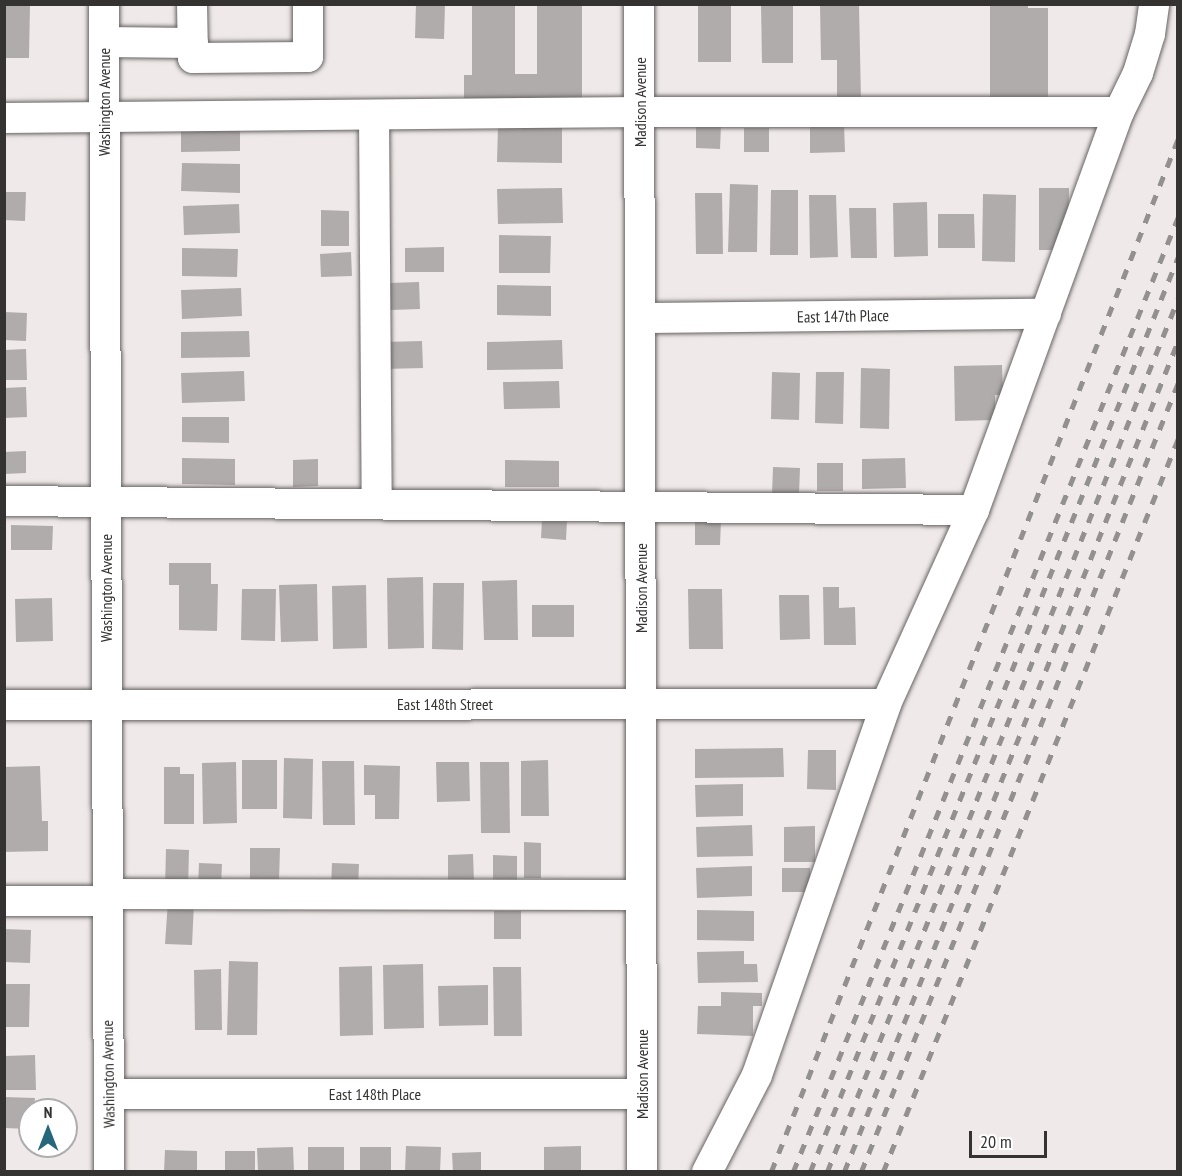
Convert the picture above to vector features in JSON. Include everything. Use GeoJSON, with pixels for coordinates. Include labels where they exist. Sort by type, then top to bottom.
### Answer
{"type":"FeatureCollection","features":[{"type":"Feature","properties":{"kind":"street","name":"Washington Avenue"},"geometry":{"type":"LineString","coordinates":[[104,4],[109,1172]]}},
{"type":"Feature","properties":{"kind":"street"},"geometry":{"type":"LineString","coordinates":[[192,4],[193,58],[308,57],[308,4]]}},
{"type":"Feature","properties":{"kind":"street","name":"Madison Avenue"},"geometry":{"type":"LineString","coordinates":[[639,4],[642,1172]]}},
{"type":"Feature","properties":{"kind":"street"},"geometry":{"type":"LineString","coordinates":[[707,1172],[757,1075],[886,704],[974,510],[1119,112],[1138,73],[1150,34],[1154,4]]}},
{"type":"Feature","properties":{"kind":"street"},"geometry":{"type":"LineString","coordinates":[[104,42],[193,43]]}},
{"type":"Feature","properties":{"kind":"street"},"geometry":{"type":"LineString","coordinates":[[4,118],[640,112],[1119,112]]}},
{"type":"Feature","properties":{"kind":"street"},"geometry":{"type":"LineString","coordinates":[[374,115],[376,504]]}},
{"type":"Feature","properties":{"kind":"street","name":"East 147th Place"},"geometry":{"type":"LineString","coordinates":[[640,318],[1046,314]]}},
{"type":"Feature","properties":{"kind":"street"},"geometry":{"type":"LineString","coordinates":[[4,501],[974,510]]}},
{"type":"Feature","properties":{"kind":"street","name":"East 148th Street"},"geometry":{"type":"LineString","coordinates":[[4,705],[886,704]]}},
{"type":"Feature","properties":{"kind":"street"},"geometry":{"type":"LineString","coordinates":[[4,901],[107,898],[641,895]]}},
{"type":"Feature","properties":{"kind":"street","name":"East 148th Place"},"geometry":{"type":"LineString","coordinates":[[109,1094],[642,1094]]}},
{"type":"Feature","properties":{"kind":"building"},"geometry":{"type":"Polygon","coordinates":[[[4,4],[30,4],[29,58],[4,58],[4,4]]]}},
{"type":"Feature","properties":{"kind":"building"},"geometry":{"type":"Polygon","coordinates":[[[416,4],[445,4],[444,39],[415,38],[416,4]]]}},
{"type":"Feature","properties":{"kind":"building"},"geometry":{"type":"Polygon","coordinates":[[[472,4],[515,4],[515,74],[537,74],[537,4],[582,4],[582,106],[464,106],[464,75],[472,75],[472,4]]]}},
{"type":"Feature","properties":{"kind":"building"},"geometry":{"type":"Polygon","coordinates":[[[698,4],[731,4],[731,62],[698,62],[698,4]]]}},
{"type":"Feature","properties":{"kind":"building"},"geometry":{"type":"Polygon","coordinates":[[[761,4],[793,4],[793,63],[762,63],[761,4]]]}},
{"type":"Feature","properties":{"kind":"building"},"geometry":{"type":"Polygon","coordinates":[[[990,4],[1028,4],[1028,8],[1048,8],[1048,99],[990,99],[990,4]]]}},
{"type":"Feature","properties":{"kind":"building"},"geometry":{"type":"Polygon","coordinates":[[[820,5],[859,5],[861,100],[837,101],[837,60],[821,60],[820,5]]]}},
{"type":"Feature","properties":{"kind":"building"},"geometry":{"type":"Polygon","coordinates":[[[240,122],[240,151],[181,152],[181,123],[240,122]]]}},
{"type":"Feature","properties":{"kind":"building"},"geometry":{"type":"Polygon","coordinates":[[[696,124],[721,125],[720,149],[696,148],[696,124]]]}},
{"type":"Feature","properties":{"kind":"building"},"geometry":{"type":"Polygon","coordinates":[[[844,125],[845,152],[810,153],[810,126],[844,125]]]}},
{"type":"Feature","properties":{"kind":"building"},"geometry":{"type":"Polygon","coordinates":[[[498,126],[562,127],[562,163],[497,162],[498,126]]]}},
{"type":"Feature","properties":{"kind":"building"},"geometry":{"type":"Polygon","coordinates":[[[744,128],[769,128],[769,152],[744,152],[744,128]]]}},
{"type":"Feature","properties":{"kind":"building"},"geometry":{"type":"Polygon","coordinates":[[[182,163],[240,164],[240,193],[181,191],[182,163]]]}},
{"type":"Feature","properties":{"kind":"building"},"geometry":{"type":"Polygon","coordinates":[[[730,184],[758,185],[757,252],[728,252],[730,184]]]}},
{"type":"Feature","properties":{"kind":"building"},"geometry":{"type":"Polygon","coordinates":[[[562,188],[563,223],[498,224],[497,189],[562,188]]]}},
{"type":"Feature","properties":{"kind":"building"},"geometry":{"type":"Polygon","coordinates":[[[1039,188],[1069,188],[1068,250],[1039,250],[1039,188]]]}},
{"type":"Feature","properties":{"kind":"building"},"geometry":{"type":"Polygon","coordinates":[[[771,190],[798,190],[798,255],[770,255],[771,190]]]}},
{"type":"Feature","properties":{"kind":"building"},"geometry":{"type":"Polygon","coordinates":[[[4,192],[26,192],[25,221],[4,220],[4,192]]]}},
{"type":"Feature","properties":{"kind":"building"},"geometry":{"type":"Polygon","coordinates":[[[695,193],[722,193],[723,254],[696,254],[695,193]]]}},
{"type":"Feature","properties":{"kind":"building"},"geometry":{"type":"Polygon","coordinates":[[[983,194],[1016,195],[1015,262],[982,261],[983,194]]]}},
{"type":"Feature","properties":{"kind":"building"},"geometry":{"type":"Polygon","coordinates":[[[809,195],[836,195],[838,257],[810,258],[809,195]]]}},
{"type":"Feature","properties":{"kind":"building"},"geometry":{"type":"Polygon","coordinates":[[[927,202],[928,256],[894,257],[893,203],[927,202]]]}},
{"type":"Feature","properties":{"kind":"building"},"geometry":{"type":"Polygon","coordinates":[[[239,204],[240,233],[184,235],[183,206],[239,204]]]}},
{"type":"Feature","properties":{"kind":"building"},"geometry":{"type":"Polygon","coordinates":[[[849,208],[876,208],[877,258],[851,258],[849,208]]]}},
{"type":"Feature","properties":{"kind":"building"},"geometry":{"type":"Polygon","coordinates":[[[321,210],[349,211],[349,246],[321,246],[321,210]]]}},
{"type":"Feature","properties":{"kind":"building"},"geometry":{"type":"Polygon","coordinates":[[[938,214],[974,214],[975,248],[938,248],[938,214]]]}},
{"type":"Feature","properties":{"kind":"building"},"geometry":{"type":"Polygon","coordinates":[[[499,235],[551,236],[550,273],[499,273],[499,235]]]}},
{"type":"Feature","properties":{"kind":"building"},"geometry":{"type":"Polygon","coordinates":[[[444,247],[444,272],[405,272],[405,248],[444,247]]]}},
{"type":"Feature","properties":{"kind":"building"},"geometry":{"type":"Polygon","coordinates":[[[182,248],[238,249],[237,277],[182,276],[182,248]]]}},
{"type":"Feature","properties":{"kind":"building"},"geometry":{"type":"Polygon","coordinates":[[[351,252],[352,276],[321,277],[320,254],[351,252]]]}},
{"type":"Feature","properties":{"kind":"building"},"geometry":{"type":"Polygon","coordinates":[[[419,282],[420,309],[390,310],[389,283],[419,282]]]}},
{"type":"Feature","properties":{"kind":"building"},"geometry":{"type":"Polygon","coordinates":[[[497,285],[551,286],[551,316],[497,315],[497,285]]]}},
{"type":"Feature","properties":{"kind":"building"},"geometry":{"type":"Polygon","coordinates":[[[241,288],[242,316],[182,319],[181,290],[241,288]]]}},
{"type":"Feature","properties":{"kind":"building"},"geometry":{"type":"Polygon","coordinates":[[[4,312],[27,313],[26,341],[4,340],[4,312]]]}},
{"type":"Feature","properties":{"kind":"building"},"geometry":{"type":"Polygon","coordinates":[[[249,331],[250,357],[181,358],[181,332],[249,331]]]}},
{"type":"Feature","properties":{"kind":"building"},"geometry":{"type":"Polygon","coordinates":[[[562,340],[563,369],[487,370],[487,342],[562,340]]]}},
{"type":"Feature","properties":{"kind":"building"},"geometry":{"type":"Polygon","coordinates":[[[422,341],[423,368],[384,369],[383,342],[422,341]]]}},
{"type":"Feature","properties":{"kind":"building"},"geometry":{"type":"Polygon","coordinates":[[[26,349],[27,380],[4,380],[4,350],[26,349]]]}},
{"type":"Feature","properties":{"kind":"building"},"geometry":{"type":"Polygon","coordinates":[[[1002,365],[1003,395],[995,395],[995,420],[955,421],[954,366],[1002,365]]]}},
{"type":"Feature","properties":{"kind":"building"},"geometry":{"type":"Polygon","coordinates":[[[861,368],[890,369],[889,429],[860,428],[861,368]]]}},
{"type":"Feature","properties":{"kind":"building"},"geometry":{"type":"Polygon","coordinates":[[[244,371],[245,401],[182,403],[181,373],[244,371]]]}},
{"type":"Feature","properties":{"kind":"building"},"geometry":{"type":"Polygon","coordinates":[[[772,372],[800,373],[799,420],[771,419],[772,372]]]}},
{"type":"Feature","properties":{"kind":"building"},"geometry":{"type":"Polygon","coordinates":[[[816,372],[844,372],[843,424],[815,423],[816,372]]]}},
{"type":"Feature","properties":{"kind":"building"},"geometry":{"type":"Polygon","coordinates":[[[559,381],[560,408],[504,409],[503,382],[559,381]]]}},
{"type":"Feature","properties":{"kind":"building"},"geometry":{"type":"Polygon","coordinates":[[[26,387],[27,417],[4,418],[4,388],[26,387]]]}},
{"type":"Feature","properties":{"kind":"building"},"geometry":{"type":"Polygon","coordinates":[[[182,417],[229,417],[229,443],[182,442],[182,417]]]}},
{"type":"Feature","properties":{"kind":"building"},"geometry":{"type":"Polygon","coordinates":[[[26,451],[26,473],[4,474],[4,452],[26,451]]]}},
{"type":"Feature","properties":{"kind":"building"},"geometry":{"type":"Polygon","coordinates":[[[182,458],[235,459],[235,485],[182,484],[182,458]]]}},
{"type":"Feature","properties":{"kind":"building"},"geometry":{"type":"Polygon","coordinates":[[[905,458],[906,488],[862,489],[862,459],[905,458]]]}},
{"type":"Feature","properties":{"kind":"building"},"geometry":{"type":"Polygon","coordinates":[[[318,459],[318,486],[293,487],[293,460],[318,459]]]}},
{"type":"Feature","properties":{"kind":"building"},"geometry":{"type":"Polygon","coordinates":[[[505,460],[559,461],[559,487],[505,487],[505,460]]]}},
{"type":"Feature","properties":{"kind":"building"},"geometry":{"type":"Polygon","coordinates":[[[817,463],[843,463],[843,491],[817,491],[817,463]]]}},
{"type":"Feature","properties":{"kind":"building"},"geometry":{"type":"Polygon","coordinates":[[[773,467],[800,468],[799,494],[772,494],[773,467]]]}},
{"type":"Feature","properties":{"kind":"building"},"geometry":{"type":"Polygon","coordinates":[[[542,519],[567,520],[566,540],[541,538],[542,519]]]}},
{"type":"Feature","properties":{"kind":"building"},"geometry":{"type":"Polygon","coordinates":[[[695,520],[721,520],[720,545],[695,545],[695,520]]]}},
{"type":"Feature","properties":{"kind":"building"},"geometry":{"type":"Polygon","coordinates":[[[11,525],[53,526],[52,550],[11,550],[11,525]]]}},
{"type":"Feature","properties":{"kind":"building"},"geometry":{"type":"Polygon","coordinates":[[[169,563],[211,563],[211,584],[218,584],[217,631],[179,630],[179,585],[169,585],[169,563]]]}},
{"type":"Feature","properties":{"kind":"building"},"geometry":{"type":"Polygon","coordinates":[[[423,577],[424,648],[388,649],[387,578],[423,577]]]}},
{"type":"Feature","properties":{"kind":"building"},"geometry":{"type":"Polygon","coordinates":[[[517,580],[518,640],[484,640],[482,581],[517,580]]]}},
{"type":"Feature","properties":{"kind":"building"},"geometry":{"type":"Polygon","coordinates":[[[433,583],[464,583],[463,650],[432,649],[433,583]]]}},
{"type":"Feature","properties":{"kind":"building"},"geometry":{"type":"Polygon","coordinates":[[[317,584],[318,641],[281,642],[279,585],[317,584]]]}},
{"type":"Feature","properties":{"kind":"building"},"geometry":{"type":"Polygon","coordinates":[[[366,585],[367,648],[333,649],[332,586],[366,585]]]}},
{"type":"Feature","properties":{"kind":"building"},"geometry":{"type":"Polygon","coordinates":[[[823,587],[839,587],[839,608],[855,607],[856,645],[824,645],[823,587]]]}},
{"type":"Feature","properties":{"kind":"building"},"geometry":{"type":"Polygon","coordinates":[[[242,589],[276,589],[275,641],[241,640],[242,589]]]}},
{"type":"Feature","properties":{"kind":"building"},"geometry":{"type":"Polygon","coordinates":[[[688,589],[722,589],[723,649],[689,649],[688,589]]]}},
{"type":"Feature","properties":{"kind":"building"},"geometry":{"type":"Polygon","coordinates":[[[779,595],[809,595],[810,639],[780,640],[779,595]]]}},
{"type":"Feature","properties":{"kind":"building"},"geometry":{"type":"Polygon","coordinates":[[[52,598],[53,641],[16,642],[15,599],[52,598]]]}},
{"type":"Feature","properties":{"kind":"building"},"geometry":{"type":"Polygon","coordinates":[[[532,605],[574,605],[574,637],[532,637],[532,605]]]}},
{"type":"Feature","properties":{"kind":"building"},"geometry":{"type":"Polygon","coordinates":[[[783,748],[784,777],[695,778],[695,749],[783,748]]]}},
{"type":"Feature","properties":{"kind":"building"},"geometry":{"type":"Polygon","coordinates":[[[808,750],[836,750],[836,790],[807,789],[808,750]]]}},
{"type":"Feature","properties":{"kind":"building"},"geometry":{"type":"Polygon","coordinates":[[[284,758],[313,759],[312,819],[283,818],[284,758]]]}},
{"type":"Feature","properties":{"kind":"building"},"geometry":{"type":"Polygon","coordinates":[[[242,760],[277,760],[277,809],[242,809],[242,760]]]}},
{"type":"Feature","properties":{"kind":"building"},"geometry":{"type":"Polygon","coordinates":[[[548,760],[549,816],[521,816],[521,761],[548,760]]]}},
{"type":"Feature","properties":{"kind":"building"},"geometry":{"type":"Polygon","coordinates":[[[322,761],[354,761],[355,825],[323,825],[322,761]]]}},
{"type":"Feature","properties":{"kind":"building"},"geometry":{"type":"Polygon","coordinates":[[[236,762],[237,823],[203,824],[202,763],[236,762]]]}},
{"type":"Feature","properties":{"kind":"building"},"geometry":{"type":"Polygon","coordinates":[[[436,762],[469,762],[470,801],[437,802],[436,762]]]}},
{"type":"Feature","properties":{"kind":"building"},"geometry":{"type":"Polygon","coordinates":[[[480,762],[509,762],[510,833],[481,833],[480,762]]]}},
{"type":"Feature","properties":{"kind":"building"},"geometry":{"type":"Polygon","coordinates":[[[364,765],[400,766],[399,819],[375,819],[375,795],[364,795],[364,765]]]}},
{"type":"Feature","properties":{"kind":"building"},"geometry":{"type":"Polygon","coordinates":[[[40,766],[42,821],[48,821],[48,851],[4,852],[4,767],[40,766]]]}},
{"type":"Feature","properties":{"kind":"building"},"geometry":{"type":"Polygon","coordinates":[[[164,767],[180,767],[180,774],[194,774],[194,824],[164,824],[164,767]]]}},
{"type":"Feature","properties":{"kind":"building"},"geometry":{"type":"Polygon","coordinates":[[[743,784],[743,816],[696,817],[695,785],[743,784]]]}},
{"type":"Feature","properties":{"kind":"building"},"geometry":{"type":"Polygon","coordinates":[[[752,825],[753,856],[697,857],[696,827],[752,825]]]}},
{"type":"Feature","properties":{"kind":"building"},"geometry":{"type":"Polygon","coordinates":[[[815,826],[815,862],[784,862],[784,827],[815,826]]]}},
{"type":"Feature","properties":{"kind":"building"},"geometry":{"type":"Polygon","coordinates":[[[524,842],[541,843],[541,878],[524,878],[524,842]]]}},
{"type":"Feature","properties":{"kind":"building"},"geometry":{"type":"Polygon","coordinates":[[[250,848],[280,848],[279,881],[250,881],[250,848]]]}},
{"type":"Feature","properties":{"kind":"building"},"geometry":{"type":"Polygon","coordinates":[[[166,849],[189,850],[188,889],[165,888],[166,849]]]}},
{"type":"Feature","properties":{"kind":"building"},"geometry":{"type":"Polygon","coordinates":[[[473,854],[474,882],[448,882],[448,855],[473,854]]]}},
{"type":"Feature","properties":{"kind":"building"},"geometry":{"type":"Polygon","coordinates":[[[493,855],[517,856],[517,883],[493,882],[493,855]]]}},
{"type":"Feature","properties":{"kind":"building"},"geometry":{"type":"Polygon","coordinates":[[[199,863],[222,864],[221,886],[198,886],[199,863]]]}},
{"type":"Feature","properties":{"kind":"building"},"geometry":{"type":"Polygon","coordinates":[[[332,863],[359,864],[358,888],[331,887],[332,863]]]}},
{"type":"Feature","properties":{"kind":"building"},"geometry":{"type":"Polygon","coordinates":[[[752,866],[752,896],[697,898],[696,868],[752,866]]]}},
{"type":"Feature","properties":{"kind":"building"},"geometry":{"type":"Polygon","coordinates":[[[782,868],[810,868],[810,892],[782,892],[782,868]]]}},
{"type":"Feature","properties":{"kind":"building"},"geometry":{"type":"Polygon","coordinates":[[[168,901],[194,903],[192,945],[165,944],[168,901]]]}},
{"type":"Feature","properties":{"kind":"building"},"geometry":{"type":"Polygon","coordinates":[[[697,910],[754,911],[754,941],[697,940],[697,910]]]}},
{"type":"Feature","properties":{"kind":"building"},"geometry":{"type":"Polygon","coordinates":[[[494,911],[521,911],[521,939],[494,939],[494,911]]]}},
{"type":"Feature","properties":{"kind":"building"},"geometry":{"type":"Polygon","coordinates":[[[4,929],[31,930],[30,963],[4,962],[4,929]]]}},
{"type":"Feature","properties":{"kind":"building"},"geometry":{"type":"Polygon","coordinates":[[[744,951],[744,964],[757,964],[758,982],[698,983],[697,952],[744,951]]]}},
{"type":"Feature","properties":{"kind":"building"},"geometry":{"type":"Polygon","coordinates":[[[229,961],[258,962],[257,1035],[227,1035],[229,961]]]}},
{"type":"Feature","properties":{"kind":"building"},"geometry":{"type":"Polygon","coordinates":[[[423,964],[424,1028],[384,1029],[383,965],[423,964]]]}},
{"type":"Feature","properties":{"kind":"building"},"geometry":{"type":"Polygon","coordinates":[[[372,966],[373,1035],[340,1036],[339,967],[372,966]]]}},
{"type":"Feature","properties":{"kind":"building"},"geometry":{"type":"Polygon","coordinates":[[[493,967],[521,967],[522,1036],[494,1036],[493,967]]]}},
{"type":"Feature","properties":{"kind":"building"},"geometry":{"type":"Polygon","coordinates":[[[221,969],[222,1030],[195,1030],[194,970],[221,969]]]}},
{"type":"Feature","properties":{"kind":"building"},"geometry":{"type":"Polygon","coordinates":[[[4,984],[30,984],[29,1027],[4,1027],[4,984]]]}},
{"type":"Feature","properties":{"kind":"building"},"geometry":{"type":"Polygon","coordinates":[[[488,985],[488,1025],[439,1026],[438,986],[488,985]]]}},
{"type":"Feature","properties":{"kind":"building"},"geometry":{"type":"Polygon","coordinates":[[[721,992],[762,993],[762,1006],[753,1006],[753,1036],[697,1034],[698,1006],[721,1006],[721,992]]]}},
{"type":"Feature","properties":{"kind":"building"},"geometry":{"type":"Polygon","coordinates":[[[35,1055],[36,1090],[4,1090],[4,1056],[35,1055]]]}},
{"type":"Feature","properties":{"kind":"building"},"geometry":{"type":"Polygon","coordinates":[[[4,1097],[35,1098],[18,1098],[18,1129],[4,1128],[4,1097]]]}},
{"type":"Feature","properties":{"kind":"building"},"geometry":{"type":"Polygon","coordinates":[[[406,1146],[441,1147],[440,1172],[405,1172],[406,1146]]]}},
{"type":"Feature","properties":{"kind":"building"},"geometry":{"type":"Polygon","coordinates":[[[581,1146],[581,1172],[544,1172],[544,1147],[581,1146]]]}},
{"type":"Feature","properties":{"kind":"building"},"geometry":{"type":"Polygon","coordinates":[[[293,1147],[294,1172],[258,1172],[257,1148],[293,1147]]]}},
{"type":"Feature","properties":{"kind":"building"},"geometry":{"type":"Polygon","coordinates":[[[308,1147],[344,1147],[344,1172],[308,1172],[308,1147]]]}},
{"type":"Feature","properties":{"kind":"building"},"geometry":{"type":"Polygon","coordinates":[[[360,1147],[391,1147],[391,1172],[360,1172],[360,1147]]]}},
{"type":"Feature","properties":{"kind":"building"},"geometry":{"type":"Polygon","coordinates":[[[165,1150],[197,1151],[197,1172],[164,1172],[165,1150]]]}},
{"type":"Feature","properties":{"kind":"building"},"geometry":{"type":"Polygon","coordinates":[[[225,1151],[255,1151],[255,1172],[225,1172],[225,1151]]]}},
{"type":"Feature","properties":{"kind":"building"},"geometry":{"type":"Polygon","coordinates":[[[481,1152],[481,1172],[453,1172],[452,1153],[481,1152]]]}},
{"type":"Feature","properties":{"kind":"railway"},"geometry":{"type":"LineString","coordinates":[[771,1172],[1178,139]]}},
{"type":"Feature","properties":{"kind":"railway"},"geometry":{"type":"LineString","coordinates":[[793,1172],[1178,217]]}},
{"type":"Feature","properties":{"kind":"railway"},"geometry":{"type":"LineString","coordinates":[[810,1172],[1178,257]]}},
{"type":"Feature","properties":{"kind":"railway"},"geometry":{"type":"LineString","coordinates":[[827,1172],[1178,299]]}},
{"type":"Feature","properties":{"kind":"railway"},"geometry":{"type":"LineString","coordinates":[[844,1172],[1178,341]]}},
{"type":"Feature","properties":{"kind":"railway"},"geometry":{"type":"LineString","coordinates":[[861,1172],[1178,383]]}},
{"type":"Feature","properties":{"kind":"railway"},"geometry":{"type":"LineString","coordinates":[[883,1172],[1178,439]]}}]}
